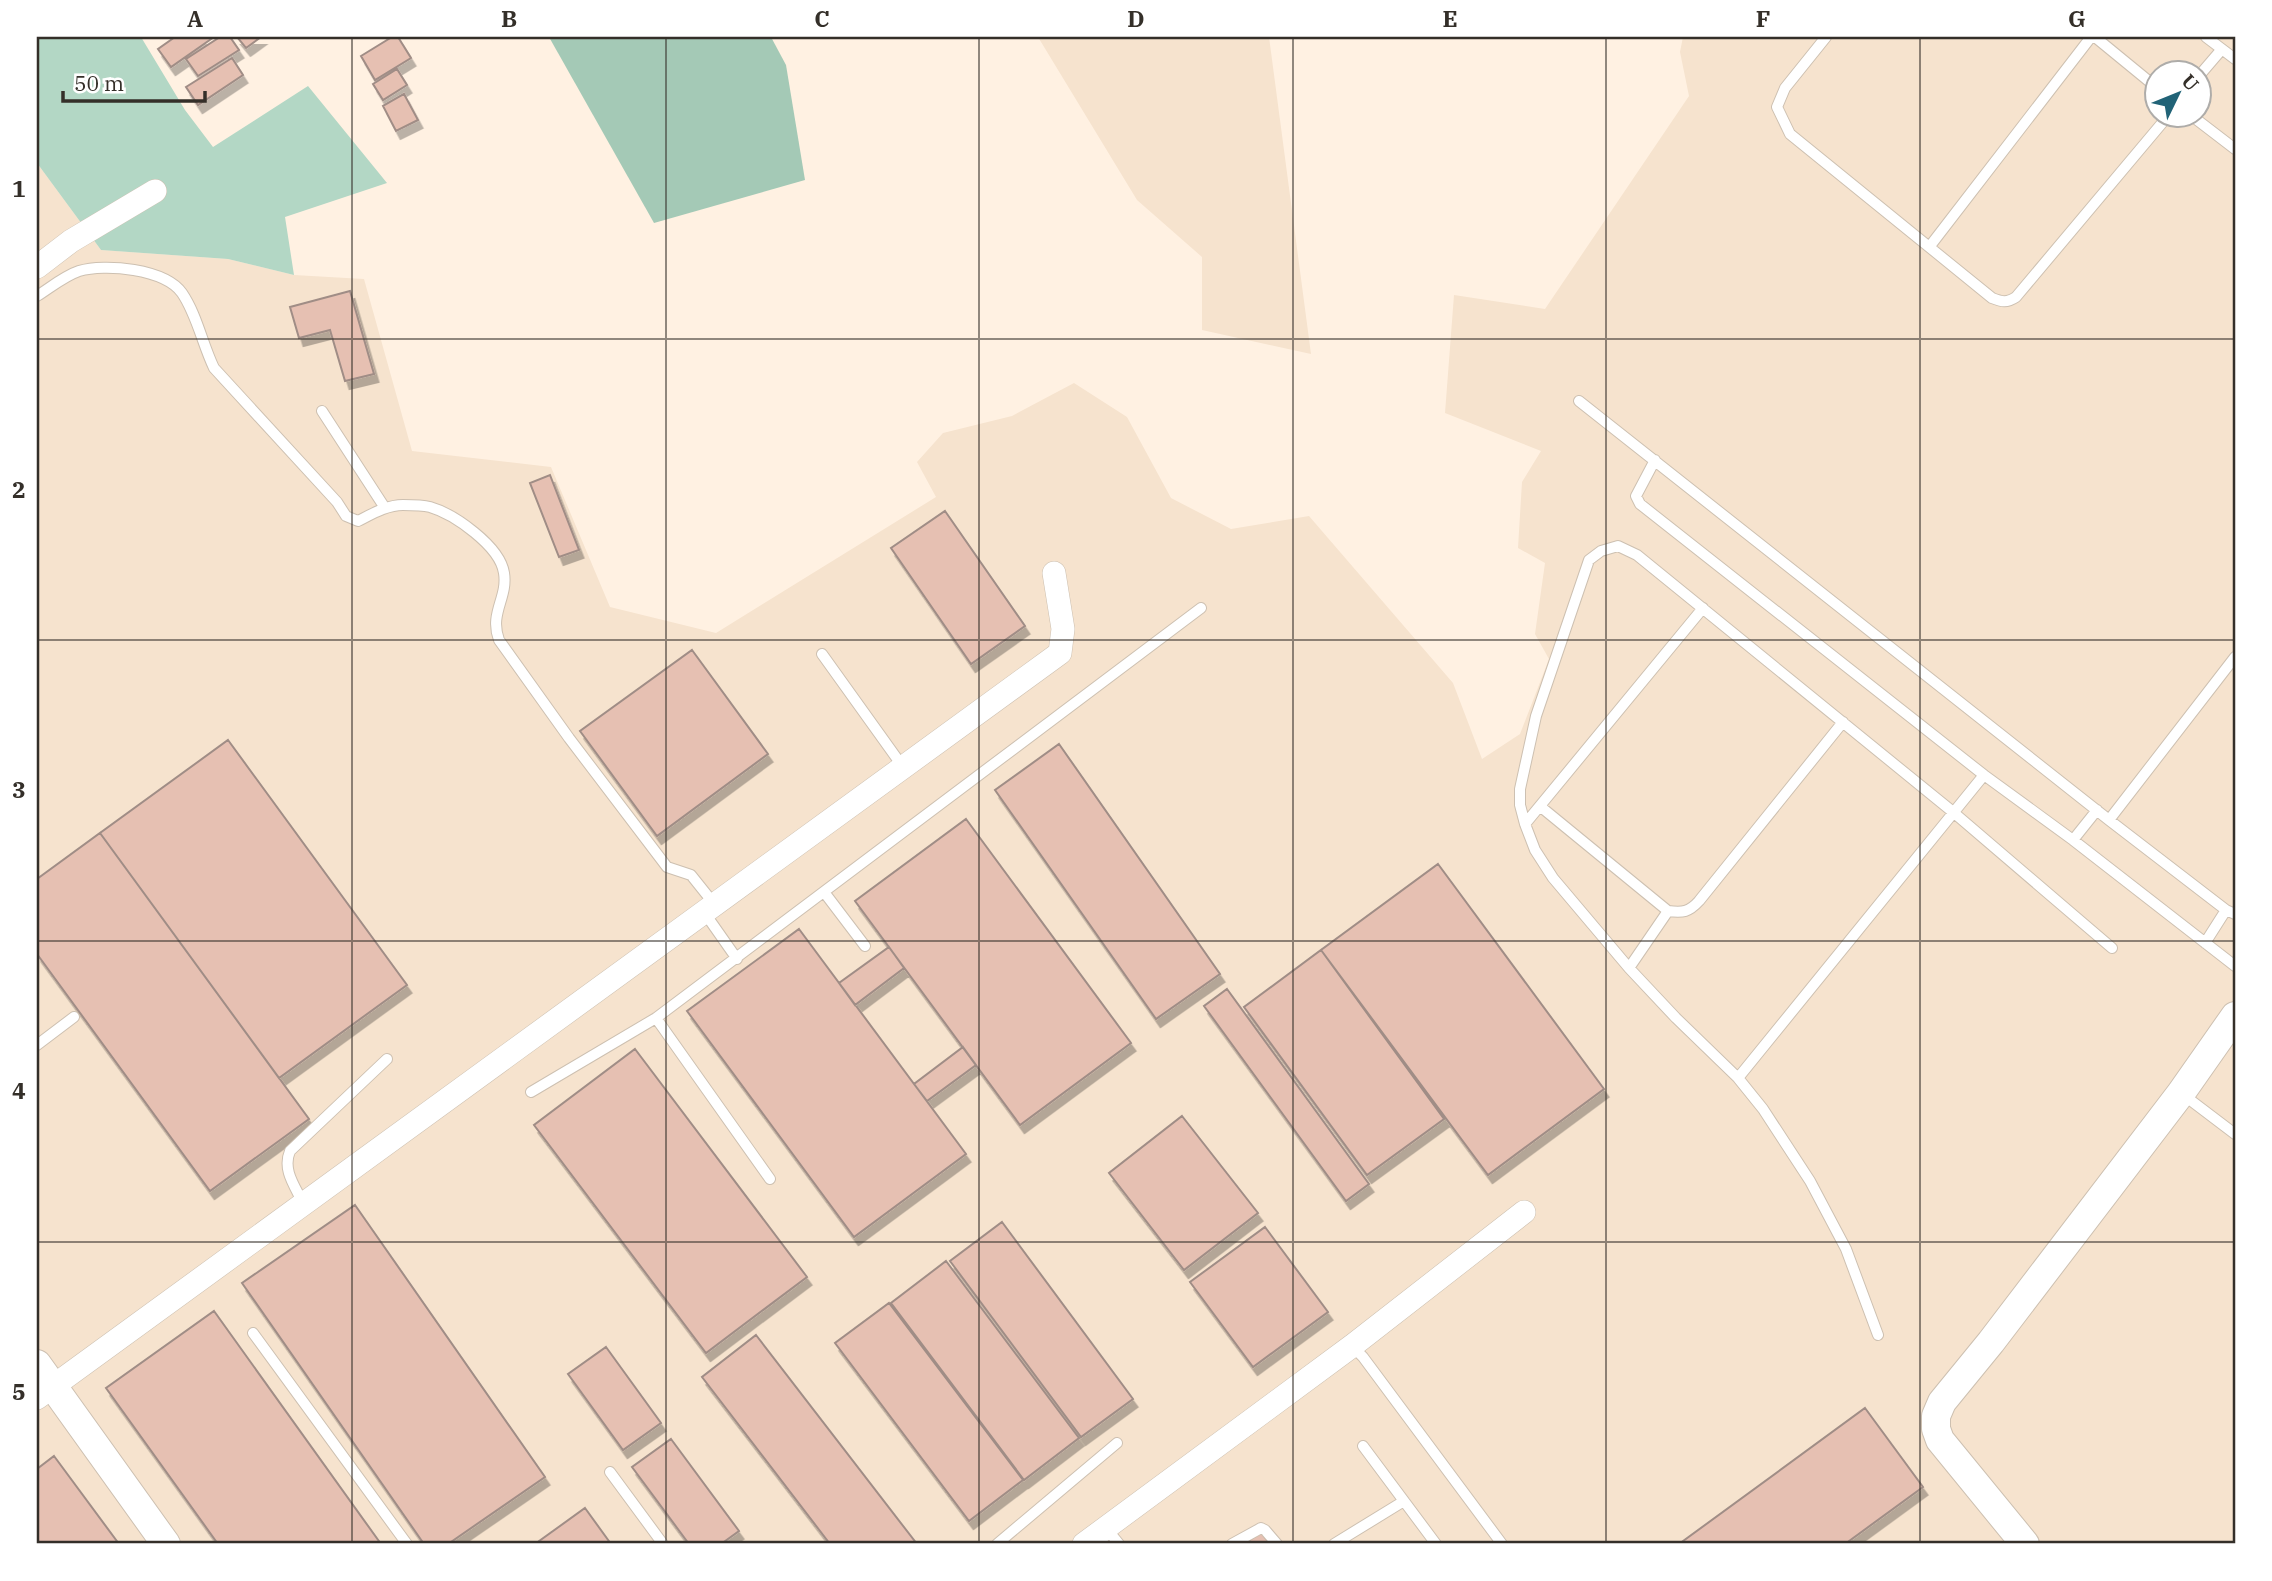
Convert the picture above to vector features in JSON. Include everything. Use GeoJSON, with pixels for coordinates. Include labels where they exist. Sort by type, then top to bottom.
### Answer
{"type":"FeatureCollection","features":[{"type":"Feature","properties":{"kind":"street"},"geometry":{"type":"LineString","coordinates":[[37,267],[71,241],[155,191]]}},
{"type":"Feature","properties":{"kind":"street"},"geometry":{"type":"LineString","coordinates":[[166,1544],[42,1383],[303,1203],[1060,653],[1063,629],[1054,573]]}},
{"type":"Feature","properties":{"kind":"street"},"geometry":{"type":"LineString","coordinates":[[2025,1544],[1940,1440],[1936,1429],[1936,1416],[1942,1402],[1999,1332],[2181,1093],[2235,1016]]}},
{"type":"Feature","properties":{"kind":"street"},"geometry":{"type":"LineString","coordinates":[[1084,1544],[1112,1536],[1524,1212]]}},
{"type":"Feature","properties":{"kind":"lane"},"geometry":{"type":"LineString","coordinates":[[1826,37],[1786,88],[1777,107],[1790,134],[1992,298],[2008,302],[2016,297],[2156,130]]}},
{"type":"Feature","properties":{"kind":"lane"},"geometry":{"type":"LineString","coordinates":[[1930,246],[2093,37],[2142,75]]}},
{"type":"Feature","properties":{"kind":"lane"},"geometry":{"type":"LineString","coordinates":[[2206,37],[2235,59]]}},
{"type":"Feature","properties":{"kind":"lane"},"geometry":{"type":"LineString","coordinates":[[2212,61],[2222,49]]}},
{"type":"Feature","properties":{"kind":"lane"},"geometry":{"type":"LineString","coordinates":[[2210,130],[2235,149]]}},
{"type":"Feature","properties":{"kind":"lane"},"geometry":{"type":"LineString","coordinates":[[37,296],[79,271],[98,268],[128,269],[172,283],[180,290],[193,312],[203,346],[214,368],[337,502],[346,516],[358,521],[385,508],[401,505],[429,507],[456,519],[478,535],[505,570],[505,586],[495,618],[499,640],[667,867],[691,875],[737,959]]}},
{"type":"Feature","properties":{"kind":"lane"},"geometry":{"type":"LineString","coordinates":[[1579,401],[2109,820],[2231,912],[2205,943]]}},
{"type":"Feature","properties":{"kind":"lane"},"geometry":{"type":"LineString","coordinates":[[322,411],[385,508]]}},
{"type":"Feature","properties":{"kind":"lane"},"geometry":{"type":"LineString","coordinates":[[1655,460],[1636,496],[1640,504],[1984,775],[2073,839],[2235,966]]}},
{"type":"Feature","properties":{"kind":"lane"},"geometry":{"type":"LineString","coordinates":[[1878,1335],[1846,1249],[1810,1181],[1763,1109],[1738,1078],[1629,968],[1553,878],[1535,850],[1525,824],[1520,805],[1520,789],[1536,716],[1588,560],[1601,551],[1618,546],[1637,555],[1954,812],[2112,948]]}},
{"type":"Feature","properties":{"kind":"lane"},"geometry":{"type":"LineString","coordinates":[[531,1092],[656,1018],[1201,608]]}},
{"type":"Feature","properties":{"kind":"lane"},"geometry":{"type":"LineString","coordinates":[[1525,824],[1703,608]]}},
{"type":"Feature","properties":{"kind":"lane"},"geometry":{"type":"LineString","coordinates":[[822,654],[903,767]]}},
{"type":"Feature","properties":{"kind":"lane"},"geometry":{"type":"LineString","coordinates":[[2109,820],[2235,657]]}},
{"type":"Feature","properties":{"kind":"lane"},"geometry":{"type":"LineString","coordinates":[[1541,807],[1668,911],[1684,913],[1699,901],[1843,722]]}},
{"type":"Feature","properties":{"kind":"lane"},"geometry":{"type":"LineString","coordinates":[[1738,1078],[1984,775]]}},
{"type":"Feature","properties":{"kind":"lane"},"geometry":{"type":"LineString","coordinates":[[2073,839],[2097,810]]}},
{"type":"Feature","properties":{"kind":"lane"},"geometry":{"type":"LineString","coordinates":[[824,892],[865,946]]}},
{"type":"Feature","properties":{"kind":"lane"},"geometry":{"type":"LineString","coordinates":[[1629,968],[1668,911]]}},
{"type":"Feature","properties":{"kind":"lane"},"geometry":{"type":"LineString","coordinates":[[37,1045],[74,1017]]}},
{"type":"Feature","properties":{"kind":"lane"},"geometry":{"type":"LineString","coordinates":[[656,1018],[770,1179]]}},
{"type":"Feature","properties":{"kind":"lane"},"geometry":{"type":"LineString","coordinates":[[303,1203],[288,1171],[286,1160],[290,1151],[387,1059]]}},
{"type":"Feature","properties":{"kind":"lane"},"geometry":{"type":"LineString","coordinates":[[2181,1093],[2235,1134]]}},
{"type":"Feature","properties":{"kind":"lane"},"geometry":{"type":"LineString","coordinates":[[254,1333],[407,1544]]}},
{"type":"Feature","properties":{"kind":"lane"},"geometry":{"type":"LineString","coordinates":[[1352,1346],[1363,1357],[1502,1544]]}},
{"type":"Feature","properties":{"kind":"lane"},"geometry":{"type":"LineString","coordinates":[[997,1544],[1116,1443]]}},
{"type":"Feature","properties":{"kind":"lane"},"geometry":{"type":"LineString","coordinates":[[1363,1446],[1436,1544]]}},
{"type":"Feature","properties":{"kind":"lane"},"geometry":{"type":"LineString","coordinates":[[610,1472],[663,1544]]}},
{"type":"Feature","properties":{"kind":"lane"},"geometry":{"type":"LineString","coordinates":[[1334,1544],[1404,1501]]}},
{"type":"Feature","properties":{"kind":"lane"},"geometry":{"type":"LineString","coordinates":[[1232,1544],[1261,1528],[1277,1544]]}},
{"type":"Feature","properties":{"kind":"shaded area"},"geometry":{"type":"Polygon","coordinates":[[[1038,37],[1269,37],[1311,354],[1202,330],[1202,257],[1137,200],[1038,37]]]}},
{"type":"Feature","properties":{"kind":"shaded area"},"geometry":{"type":"Polygon","coordinates":[[[1683,37],[2235,37],[2235,1544],[37,1544],[37,163],[101,250],[228,259],[294,275],[364,279],[412,451],[551,467],[610,607],[716,633],[936,497],[917,462],[943,433],[1012,416],[1074,383],[1127,417],[1171,498],[1231,529],[1309,516],[1453,683],[1482,759],[1520,734],[1549,659],[1535,634],[1545,563],[1518,548],[1522,482],[1541,451],[1445,413],[1454,295],[1545,309],[1689,96],[1680,52],[1683,37]]]}},
{"type":"Feature","properties":{"kind":"green space"},"geometry":{"type":"Polygon","coordinates":[[[37,37],[141,37],[185,110],[213,147],[308,86],[387,183],[285,217],[294,275],[228,259],[101,250],[37,163],[37,37]]]}},
{"type":"Feature","properties":{"kind":"green space"},"geometry":{"type":"Polygon","coordinates":[[[549,37],[771,37],[786,65],[805,180],[654,223],[549,37]]]}},
{"type":"Feature","properties":{"kind":"building"},"geometry":{"type":"Polygon","coordinates":[[[175,37],[214,37],[171,67],[158,49],[175,37]]]}},
{"type":"Feature","properties":{"kind":"building"},"geometry":{"type":"Polygon","coordinates":[[[220,37],[230,37],[239,50],[198,76],[186,59],[220,37]]]}},
{"type":"Feature","properties":{"kind":"building"},"geometry":{"type":"Polygon","coordinates":[[[237,37],[261,37],[246,48],[237,37]]]}},
{"type":"Feature","properties":{"kind":"building"},"geometry":{"type":"Polygon","coordinates":[[[392,37],[398,37],[411,58],[375,80],[361,56],[392,37]]]}},
{"type":"Feature","properties":{"kind":"building"},"geometry":{"type":"Polygon","coordinates":[[[232,58],[243,75],[198,105],[186,87],[232,58]]]}},
{"type":"Feature","properties":{"kind":"building"},"geometry":{"type":"Polygon","coordinates":[[[397,69],[407,85],[383,100],[373,84],[397,69]]]}},
{"type":"Feature","properties":{"kind":"building"},"geometry":{"type":"Polygon","coordinates":[[[404,94],[418,120],[396,131],[383,106],[404,94]]]}},
{"type":"Feature","properties":{"kind":"building"},"geometry":{"type":"Polygon","coordinates":[[[350,291],[374,374],[345,381],[330,330],[299,338],[290,307],[350,291]]]}},
{"type":"Feature","properties":{"kind":"building"},"geometry":{"type":"Polygon","coordinates":[[[550,475],[579,550],[559,557],[530,483],[550,475]]]}},
{"type":"Feature","properties":{"kind":"building"},"geometry":{"type":"Polygon","coordinates":[[[945,511],[1025,626],[971,664],[891,548],[945,511]]]}},
{"type":"Feature","properties":{"kind":"building"},"geometry":{"type":"Polygon","coordinates":[[[692,650],[768,754],[657,836],[580,731],[692,650]]]}},
{"type":"Feature","properties":{"kind":"building"},"geometry":{"type":"Polygon","coordinates":[[[228,740],[407,985],[279,1078],[100,833],[228,740]]]}},
{"type":"Feature","properties":{"kind":"building"},"geometry":{"type":"Polygon","coordinates":[[[1059,744],[1220,974],[1156,1019],[995,790],[1059,744]]]}},
{"type":"Feature","properties":{"kind":"building"},"geometry":{"type":"Polygon","coordinates":[[[966,819],[1131,1043],[1020,1125],[855,901],[966,819]]]}},
{"type":"Feature","properties":{"kind":"building"},"geometry":{"type":"Polygon","coordinates":[[[100,833],[309,1119],[210,1191],[37,954],[37,879],[100,833]]]}},
{"type":"Feature","properties":{"kind":"building"},"geometry":{"type":"Polygon","coordinates":[[[1438,864],[1604,1089],[1488,1175],[1321,950],[1438,864]]]}},
{"type":"Feature","properties":{"kind":"building"},"geometry":{"type":"Polygon","coordinates":[[[799,929],[966,1154],[854,1237],[687,1011],[799,929]]]}},
{"type":"Feature","properties":{"kind":"building"},"geometry":{"type":"Polygon","coordinates":[[[889,947],[904,968],[855,1005],[839,983],[889,947]]]}},
{"type":"Feature","properties":{"kind":"building"},"geometry":{"type":"Polygon","coordinates":[[[1321,950],[1444,1119],[1367,1175],[1244,1007],[1321,950]]]}},
{"type":"Feature","properties":{"kind":"building"},"geometry":{"type":"Polygon","coordinates":[[[1227,989],[1369,1184],[1346,1201],[1204,1006],[1227,989]]]}},
{"type":"Feature","properties":{"kind":"building"},"geometry":{"type":"Polygon","coordinates":[[[963,1047],[976,1065],[927,1101],[914,1084],[963,1047]]]}},
{"type":"Feature","properties":{"kind":"building"},"geometry":{"type":"Polygon","coordinates":[[[635,1049],[807,1277],[706,1353],[534,1125],[635,1049]]]}},
{"type":"Feature","properties":{"kind":"building"},"geometry":{"type":"Polygon","coordinates":[[[1182,1116],[1258,1213],[1184,1270],[1109,1173],[1182,1116]]]}},
{"type":"Feature","properties":{"kind":"building"},"geometry":{"type":"Polygon","coordinates":[[[355,1205],[545,1477],[448,1544],[424,1544],[242,1283],[355,1205]]]}},
{"type":"Feature","properties":{"kind":"building"},"geometry":{"type":"Polygon","coordinates":[[[1002,1222],[1133,1399],[1081,1437],[950,1261],[1002,1222]]]}},
{"type":"Feature","properties":{"kind":"building"},"geometry":{"type":"Polygon","coordinates":[[[1265,1227],[1328,1312],[1253,1367],[1190,1282],[1265,1227]]]}},
{"type":"Feature","properties":{"kind":"building"},"geometry":{"type":"Polygon","coordinates":[[[946,1261],[1079,1438],[1024,1480],[891,1303],[946,1261]]]}},
{"type":"Feature","properties":{"kind":"building"},"geometry":{"type":"Polygon","coordinates":[[[889,1303],[1023,1480],[969,1521],[835,1343],[889,1303]]]}},
{"type":"Feature","properties":{"kind":"building"},"geometry":{"type":"Polygon","coordinates":[[[214,1311],[381,1544],[218,1544],[106,1388],[214,1311]]]}},
{"type":"Feature","properties":{"kind":"building"},"geometry":{"type":"Polygon","coordinates":[[[756,1335],[917,1544],[830,1544],[702,1377],[756,1335]]]}},
{"type":"Feature","properties":{"kind":"building"},"geometry":{"type":"Polygon","coordinates":[[[606,1347],[661,1423],[623,1450],[568,1374],[606,1347]]]}},
{"type":"Feature","properties":{"kind":"building"},"geometry":{"type":"Polygon","coordinates":[[[1865,1408],[1923,1487],[1845,1544],[1679,1544],[1865,1408]]]}},
{"type":"Feature","properties":{"kind":"building"},"geometry":{"type":"Polygon","coordinates":[[[671,1439],[739,1531],[721,1544],[689,1544],[632,1467],[671,1439]]]}},
{"type":"Feature","properties":{"kind":"building"},"geometry":{"type":"Polygon","coordinates":[[[54,1456],[119,1544],[37,1544],[37,1469],[54,1456]]]}},
{"type":"Feature","properties":{"kind":"building"},"geometry":{"type":"Polygon","coordinates":[[[585,1508],[611,1544],[535,1544],[585,1508]]]}},
{"type":"Feature","properties":{"kind":"building"},"geometry":{"type":"Polygon","coordinates":[[[1261,1532],[1270,1544],[1244,1544],[1261,1532]]]}}]}
